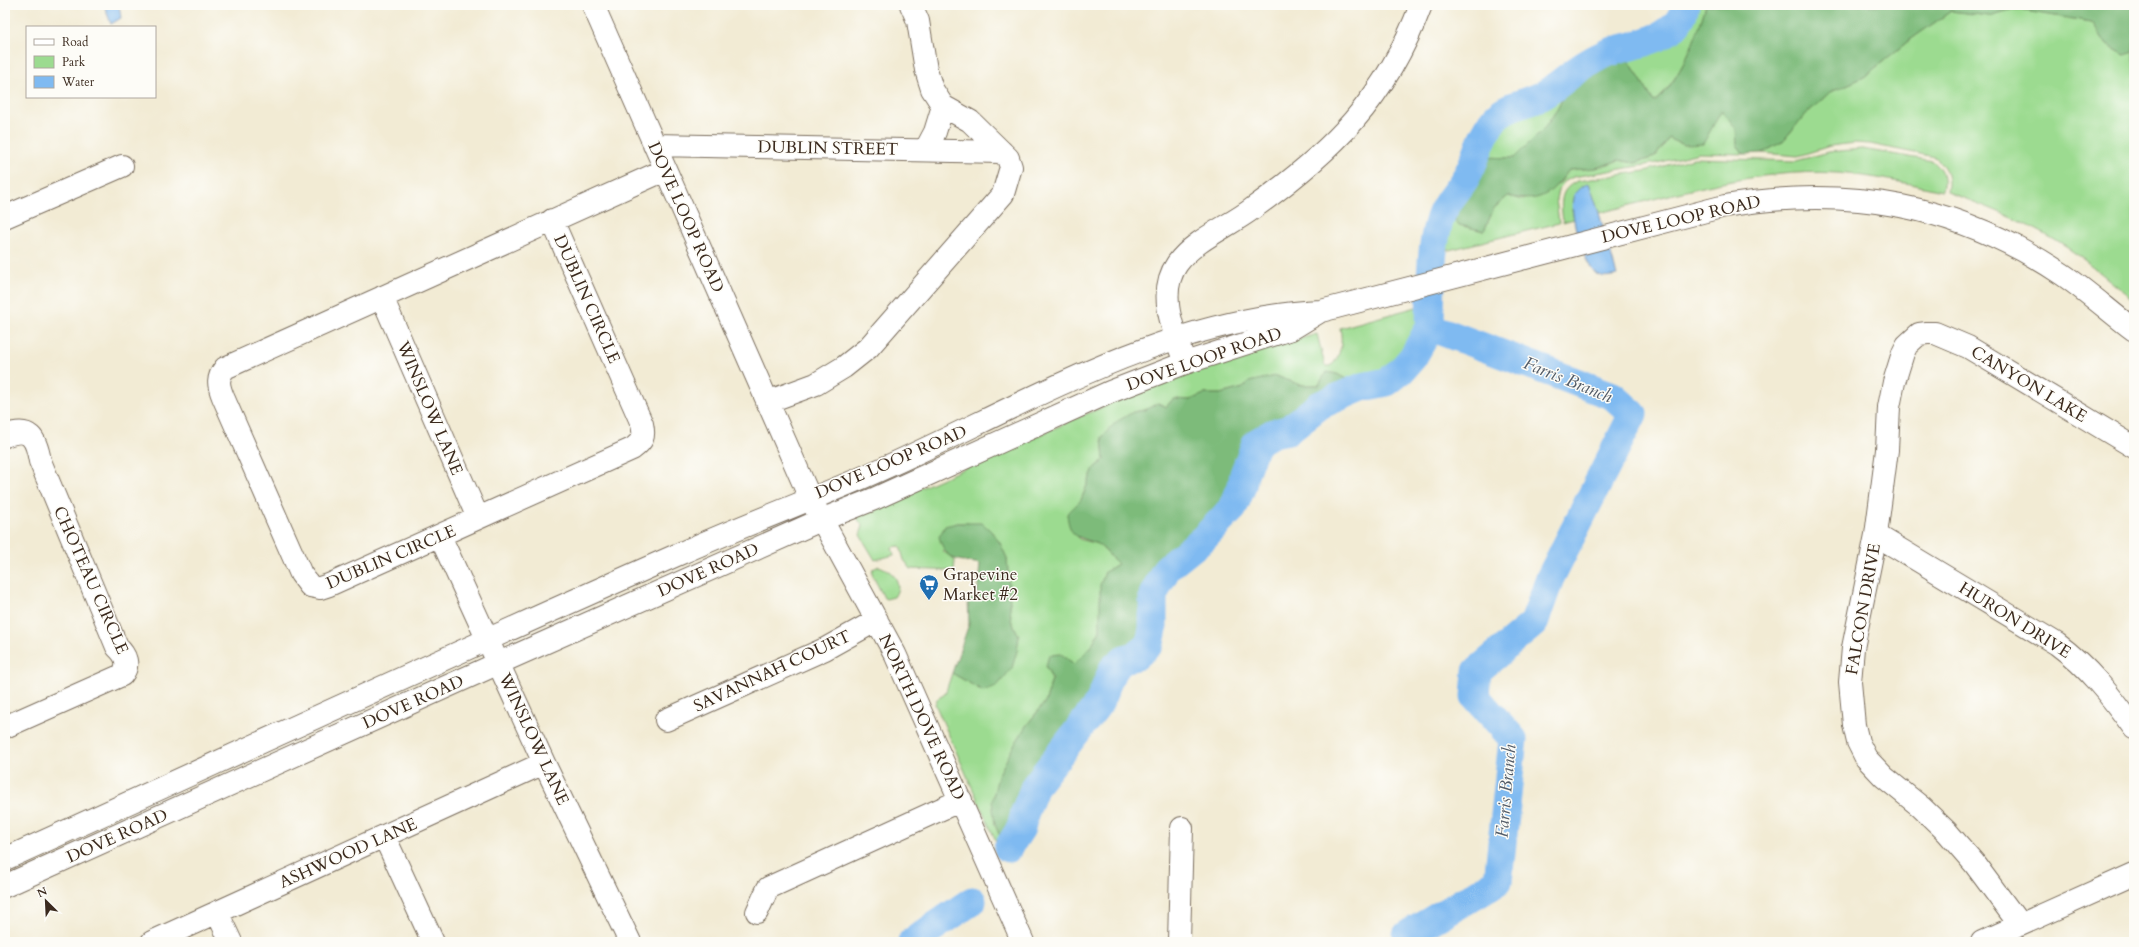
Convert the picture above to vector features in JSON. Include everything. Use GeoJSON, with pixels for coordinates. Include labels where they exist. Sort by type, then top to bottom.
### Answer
{"type":"FeatureCollection","features":[{"type":"Feature","properties":{"kind":"street","name":"DOVE LOOP ROAD"},"geometry":{"type":"LineString","coordinates":[[593,5],[810,498],[849,483],[922,451],[1038,395],[1133,353],[1176,337],[1220,325],[1281,312],[1321,311],[1688,214],[1764,200],[1835,197],[1910,207],[1961,222],[2013,245],[2063,275],[2134,330]]}},
{"type":"Feature","properties":{"kind":"street"},"geometry":{"type":"LineString","coordinates":[[767,402],[816,384],[844,367],[868,348],[943,260],[1003,194],[1011,167],[1008,158],[970,121],[943,106],[932,89],[926,70],[918,21],[911,5]]}},
{"type":"Feature","properties":{"kind":"street"},"geometry":{"type":"LineString","coordinates":[[1185,363],[1171,325],[1168,291],[1171,277],[1177,264],[1203,241],[1244,216],[1292,180],[1339,140],[1364,110],[1382,83],[1402,50],[1421,5]]}},
{"type":"Feature","properties":{"kind":"street"},"geometry":{"type":"LineString","coordinates":[[926,150],[935,132],[943,106]]}},
{"type":"Feature","properties":{"kind":"street","name":"DUBLIN STREET"},"geometry":{"type":"LineString","coordinates":[[654,145],[1002,152]]}},
{"type":"Feature","properties":{"kind":"street"},"geometry":{"type":"LineString","coordinates":[[5,216],[122,166]]}},
{"type":"Feature","properties":{"kind":"street","name":"DUBLIN CIRCLE"},"geometry":{"type":"LineString","coordinates":[[552,220],[642,424],[644,434],[642,442],[632,449],[329,586],[320,588],[310,586],[301,574],[219,385],[219,376],[225,368],[552,220],[665,170]]}},
{"type":"Feature","properties":{"kind":"street","name":"WINSLOW LANE"},"geometry":{"type":"LineString","coordinates":[[382,297],[478,518]]}},
{"type":"Feature","properties":{"kind":"street","name":"DOVE LOOP ROAD"},"geometry":{"type":"LineString","coordinates":[[821,520],[874,500],[1099,397],[1185,363],[1291,329],[1321,311]]}},
{"type":"Feature","properties":{"kind":"street","name":"CANYON LAKE"},"geometry":{"type":"LineString","coordinates":[[1919,334],[1935,333],[1968,347],[2134,447]]}},
{"type":"Feature","properties":{"kind":"street","name":"FALCON DRIVE"},"geometry":{"type":"LineString","coordinates":[[1919,334],[1907,345],[1894,382],[1889,407],[1888,450],[1876,535],[1853,648],[1850,682],[1851,705],[1858,742],[1866,758],[1884,777],[1921,807],[1974,863],[2020,925]]}},
{"type":"Feature","properties":{"kind":"street","name":"CHOTEAU CIRCLE"},"geometry":{"type":"LineString","coordinates":[[5,436],[19,432],[27,434],[34,439],[40,461],[111,632],[117,646],[124,652],[127,660],[126,670],[122,675],[5,727]]}},
{"type":"Feature","properties":{"kind":"street","name":"NORTH DOVE ROAD"},"geometry":{"type":"LineString","coordinates":[[810,498],[895,654],[1023,942]]}},
{"type":"Feature","properties":{"kind":"street","name":"DOVE ROAD"},"geometry":{"type":"LineString","coordinates":[[5,859],[679,554],[810,498]]}},
{"type":"Feature","properties":{"kind":"street","name":"DOVE ROAD"},"geometry":{"type":"LineString","coordinates":[[5,886],[499,663],[821,520]]}},
{"type":"Feature","properties":{"kind":"street","name":"HURON DRIVE"},"geometry":{"type":"LineString","coordinates":[[1876,535],[2057,644],[2076,658],[2096,678],[2134,728]]}},
{"type":"Feature","properties":{"kind":"street","name":"WINSLOW LANE"},"geometry":{"type":"LineString","coordinates":[[440,536],[544,763],[630,942]]}},
{"type":"Feature","properties":{"kind":"street","name":"SAVANNAH COURT"},"geometry":{"type":"LineString","coordinates":[[666,720],[825,649],[877,620]]}},
{"type":"Feature","properties":{"kind":"street","name":"ASHWOOD LANE"},"geometry":{"type":"LineString","coordinates":[[152,942],[385,838],[544,763]]}},
{"type":"Feature","properties":{"kind":"street"},"geometry":{"type":"LineString","coordinates":[[757,912],[768,888],[961,800]]}},
{"type":"Feature","properties":{"kind":"street"},"geometry":{"type":"LineString","coordinates":[[1179,942],[1182,828]]}},
{"type":"Feature","properties":{"kind":"street"},"geometry":{"type":"LineString","coordinates":[[385,838],[433,942]]}},
{"type":"Feature","properties":{"kind":"street"},"geometry":{"type":"LineString","coordinates":[[1982,942],[2134,874]]}},
{"type":"Feature","properties":{"kind":"street"},"geometry":{"type":"LineString","coordinates":[[217,912],[231,942]]}},
{"type":"Feature","properties":{"kind":"green space"},"geometry":{"type":"Polygon","coordinates":[[[1694,5],[1706,5],[1693,44],[1672,82],[1664,93],[1654,102],[1628,59],[1660,47],[1680,34],[1687,26],[1692,16],[1694,5]]]}},
{"type":"Feature","properties":{"kind":"green space"},"geometry":{"type":"Polygon","coordinates":[[[1706,5],[2134,5],[2134,52],[2125,55],[2107,45],[2092,22],[2013,9],[1989,16],[1951,11],[1907,42],[1864,77],[1829,93],[1804,116],[1782,142],[1762,153],[1744,154],[1737,145],[1736,129],[1722,110],[1703,144],[1683,145],[1669,138],[1655,157],[1635,163],[1619,160],[1596,168],[1569,170],[1556,186],[1550,191],[1536,198],[1528,199],[1508,196],[1494,208],[1484,231],[1459,225],[1449,212],[1452,202],[1474,178],[1481,157],[1514,158],[1546,126],[1558,108],[1566,91],[1595,68],[1628,59],[1654,102],[1663,94],[1672,83],[1693,44],[1706,5]]]}},
{"type":"Feature","properties":{"kind":"green space"},"geometry":{"type":"Polygon","coordinates":[[[2013,9],[2092,22],[2107,45],[2125,55],[2134,52],[2134,300],[2085,261],[2055,240],[2010,217],[1947,192],[1947,173],[1935,157],[1870,144],[1855,143],[1830,146],[1798,156],[1762,153],[1782,142],[1804,116],[1829,93],[1864,77],[1907,42],[1951,11],[1989,16],[2013,9]]]}},
{"type":"Feature","properties":{"kind":"green space"},"geometry":{"type":"Polygon","coordinates":[[[1582,77],[1566,91],[1558,108],[1546,126],[1514,158],[1481,157],[1490,135],[1503,122],[1557,96],[1582,77]]]}},
{"type":"Feature","properties":{"kind":"green space"},"geometry":{"type":"Polygon","coordinates":[[[1722,110],[1737,129],[1737,145],[1744,154],[1699,153],[1657,163],[1573,177],[1564,182],[1558,190],[1556,199],[1559,223],[1437,253],[1442,243],[1449,212],[1459,225],[1484,231],[1494,208],[1508,196],[1523,200],[1559,184],[1569,170],[1596,168],[1619,160],[1635,163],[1655,157],[1669,138],[1683,145],[1722,110]]]}},
{"type":"Feature","properties":{"kind":"green space"},"geometry":{"type":"Polygon","coordinates":[[[1862,149],[1933,161],[1942,174],[1942,191],[1864,176],[1837,173],[1777,174],[1717,184],[1599,213],[1589,183],[1572,209],[1574,219],[1563,222],[1562,198],[1567,188],[1578,181],[1645,171],[1694,158],[1796,161],[1829,152],[1862,149]]]}},
{"type":"Feature","properties":{"kind":"green space"},"geometry":{"type":"Polygon","coordinates":[[[1431,303],[1430,327],[1413,357],[1401,371],[1387,382],[1354,391],[1350,381],[1337,374],[1326,372],[1319,385],[1301,385],[1276,376],[1249,382],[1243,388],[1220,394],[1204,394],[1190,400],[1173,399],[1166,407],[1158,403],[1145,410],[1133,412],[1102,437],[1104,460],[1094,468],[1081,500],[1067,514],[1079,539],[1098,544],[1118,564],[1105,572],[1100,631],[1089,649],[1074,664],[1061,654],[1046,666],[1052,679],[1046,701],[1026,726],[998,776],[995,825],[1007,851],[1003,857],[935,704],[937,699],[945,694],[952,673],[983,691],[1019,636],[1011,620],[1007,558],[991,531],[968,523],[957,523],[943,551],[955,560],[954,571],[911,569],[904,560],[900,546],[892,547],[894,555],[875,560],[860,535],[863,526],[857,518],[860,515],[1147,387],[1235,357],[1317,334],[1325,366],[1331,366],[1339,353],[1341,338],[1340,328],[1431,303]]]}},
{"type":"Feature","properties":{"kind":"green space"},"geometry":{"type":"Polygon","coordinates":[[[1326,372],[1337,374],[1350,381],[1354,391],[1320,405],[1288,430],[1273,433],[1256,443],[1233,508],[1203,539],[1167,568],[1153,595],[1153,629],[1150,643],[1136,656],[1124,659],[1113,669],[1099,703],[1035,786],[1025,812],[1021,828],[1007,851],[995,825],[992,801],[998,776],[1026,726],[1046,701],[1052,679],[1046,666],[1049,655],[1061,654],[1074,664],[1089,649],[1100,631],[1100,585],[1105,572],[1118,564],[1100,546],[1073,533],[1068,522],[1067,514],[1081,500],[1094,468],[1104,460],[1102,437],[1116,422],[1133,412],[1145,410],[1158,403],[1166,407],[1173,399],[1190,400],[1204,394],[1220,394],[1243,388],[1249,382],[1276,376],[1301,385],[1319,385],[1326,372]]]}},
{"type":"Feature","properties":{"kind":"green space"},"geometry":{"type":"Polygon","coordinates":[[[957,523],[982,523],[991,531],[1000,543],[1007,558],[1011,620],[1019,636],[1017,651],[1012,668],[997,686],[983,691],[952,673],[969,624],[968,599],[977,599],[980,564],[959,560],[949,556],[942,545],[939,537],[945,526],[957,523]]]}},
{"type":"Feature","properties":{"kind":"green space"},"geometry":{"type":"Polygon","coordinates":[[[879,566],[889,571],[896,578],[898,587],[894,597],[884,598],[872,574],[873,569],[879,566]]]}},
{"type":"Feature","properties":{"kind":"water"},"geometry":{"type":"Polygon","coordinates":[[[104,5],[119,5],[121,18],[111,24],[104,5]]]}},
{"type":"Feature","properties":{"kind":"water"},"geometry":{"type":"Polygon","coordinates":[[[1589,183],[1617,275],[1598,275],[1587,262],[1578,238],[1572,202],[1577,191],[1589,183]]]}},
{"type":"Feature","properties":{"kind":"waterway","name":"Farris Branch"},"geometry":{"type":"LineString","coordinates":[[1410,942],[1407,935],[1498,881],[1513,739],[1475,696],[1477,671],[1534,623],[1550,578],[1633,414],[1613,396],[1430,327],[1432,258],[1436,231],[1442,212],[1470,170],[1485,133],[1495,118],[1511,107],[1541,96],[1600,56],[1654,39],[1665,33],[1674,26],[1681,17],[1685,5]]}},
{"type":"Feature","properties":{"kind":"waterway"},"geometry":{"type":"LineString","coordinates":[[1008,848],[1021,828],[1025,812],[1035,786],[1099,703],[1113,669],[1124,659],[1136,656],[1150,643],[1153,629],[1153,595],[1167,568],[1203,539],[1233,508],[1256,443],[1273,433],[1288,430],[1320,405],[1362,387],[1387,382],[1401,371],[1413,357],[1430,327]]}},
{"type":"Feature","properties":{"kind":"waterway"},"geometry":{"type":"LineString","coordinates":[[912,942],[972,901]]}},
{"type":"Feature","properties":{"kind":"place","name":"Grapevine Market #2"},"geometry":{"type":"Point","coordinates":[929,601]}}]}
